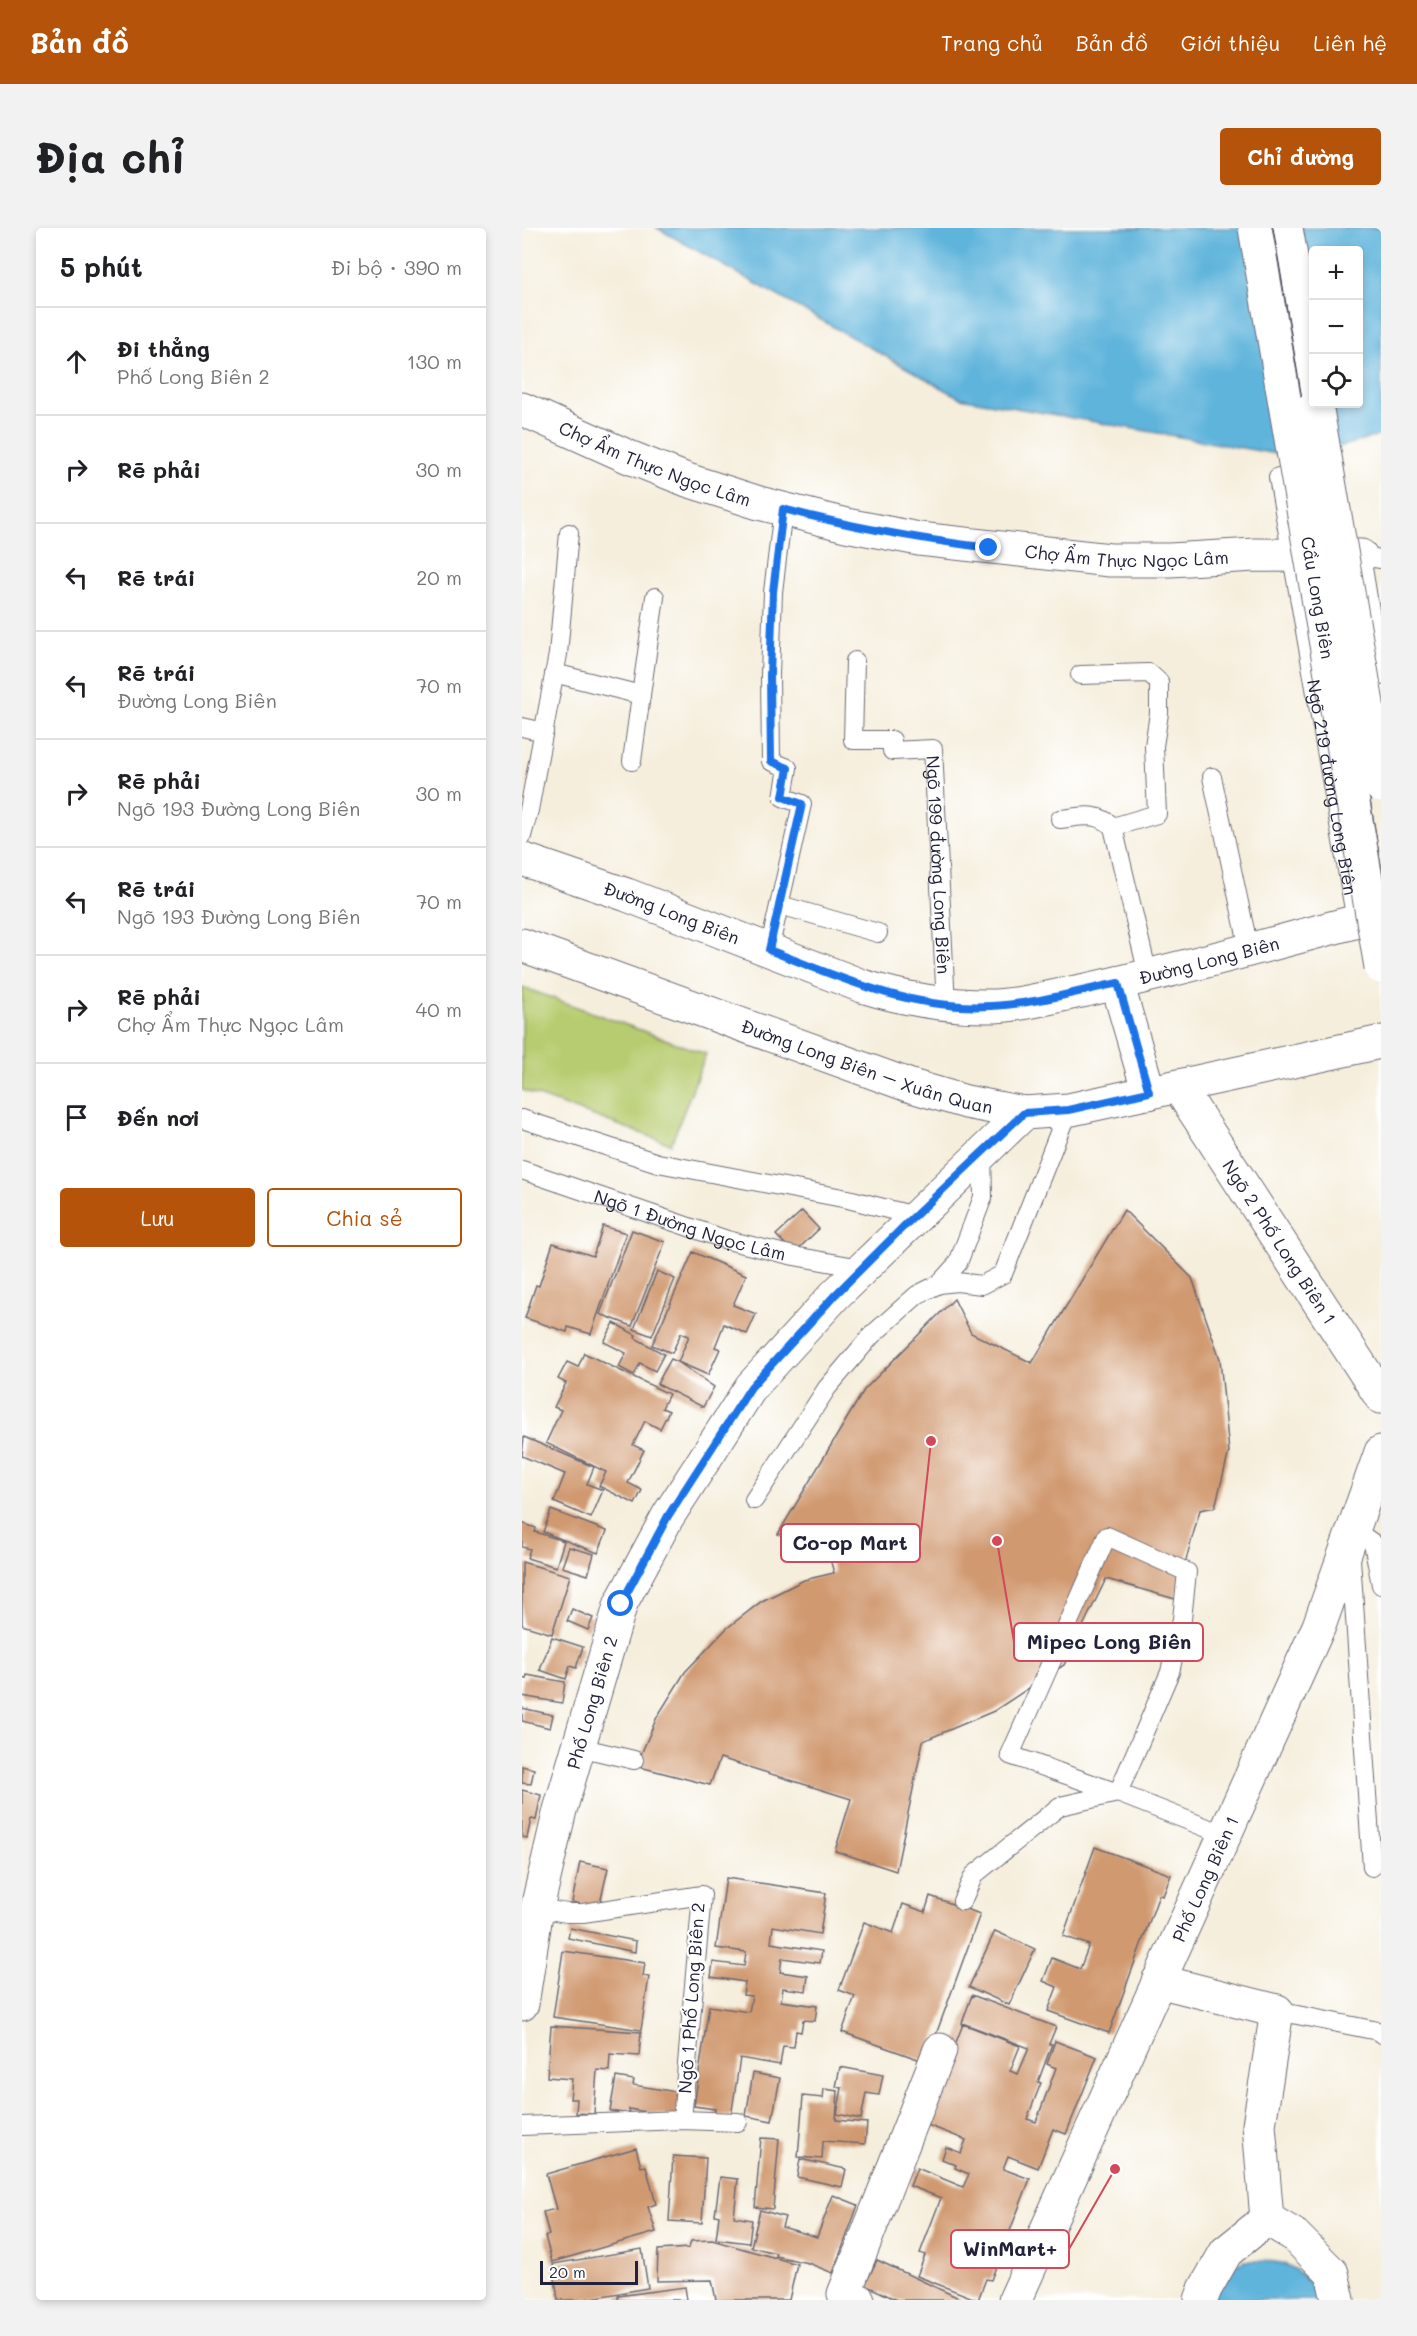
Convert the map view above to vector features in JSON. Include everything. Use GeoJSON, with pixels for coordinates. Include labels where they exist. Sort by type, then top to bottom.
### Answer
{"type":"FeatureCollection","features":[{"type":"Feature","properties":{"kind":"street","name":"Cầu Long Biên"},"geometry":{"type":"LineString","coordinates":[[1255,228],[1381,967]]}},
{"type":"Feature","properties":{"kind":"street"},"geometry":{"type":"LineString","coordinates":[[1286,228],[1309,360]]}},
{"type":"Feature","properties":{"kind":"street","name":"Cầu Long Biên"},"geometry":{"type":"LineString","coordinates":[[1317,408],[1381,786]]}},
{"type":"Feature","properties":{"kind":"street","name":"Chợ Ẩm Thực Ngọc Lâm"},"geometry":{"type":"LineString","coordinates":[[522,409],[687,480],[783,509],[846,525],[918,539],[1110,560],[1170,561],[1255,555],[1371,558]]}},
{"type":"Feature","properties":{"kind":"street","name":"Đường Long Biên"},"geometry":{"type":"LineString","coordinates":[[522,859],[627,896],[862,986],[902,998],[946,1005],[990,1006],[1032,1000],[1133,979],[1373,917]]}},
{"type":"Feature","properties":{"kind":"street","name":"Đường Long Biên – Xuân Quan"},"geometry":{"type":"LineString","coordinates":[[522,945],[908,1085],[966,1102],[1024,1113],[1068,1110],[1372,1043]]}},
{"type":"Feature","properties":{"kind":"street","name":"Ngõ 2 Phố Long Biên 1"},"geometry":{"type":"LineString","coordinates":[[1133,979],[1163,1089],[1381,1397]]}},
{"type":"Feature","properties":{"kind":"street","name":"Phố Long Biên 2"},"geometry":{"type":"LineString","coordinates":[[522,2004],[537,1908],[560,1810],[621,1604],[668,1516],[751,1387],[835,1295],[1024,1113]]}},
{"type":"Feature","properties":{"kind":"street","name":"Phố Long Biên 1"},"geometry":{"type":"LineString","coordinates":[[1015,2300],[1319,1626],[1381,1452]]}},
{"type":"Feature","properties":{"kind":"street"},"geometry":{"type":"LineString","coordinates":[[1158,1981],[1277,2011],[1259,2125],[1267,2219]]}},
{"type":"Feature","properties":{"kind":"street"},"geometry":{"type":"LineString","coordinates":[[858,2300],[844,2294],[940,2050]]}},
{"type":"Feature","properties":{"kind":"street"},"geometry":{"type":"LineString","coordinates":[[1201,2300],[1226,2252],[1267,2219]]}},
{"type":"Feature","properties":{"kind":"street"},"geometry":{"type":"LineString","coordinates":[[1267,2219],[1294,2235],[1332,2273],[1338,2300]]}},
{"type":"Feature","properties":{"kind":"lane","name":"Ngõ 219 đường Long Biên"},"geometry":{"type":"LineString","coordinates":[[1278,477],[1292,556],[1373,917]]}},
{"type":"Feature","properties":{"kind":"lane"},"geometry":{"type":"LineString","coordinates":[[769,950],[802,804],[783,797],[788,768],[771,761],[770,675],[773,592],[783,509]]}},
{"type":"Feature","properties":{"kind":"lane"},"geometry":{"type":"LineString","coordinates":[[522,836],[558,654],[569,533]]}},
{"type":"Feature","properties":{"kind":"lane"},"geometry":{"type":"LineString","coordinates":[[1371,558],[1381,676]]}},
{"type":"Feature","properties":{"kind":"lane"},"geometry":{"type":"LineString","coordinates":[[632,761],[655,597]]}},
{"type":"Feature","properties":{"kind":"lane","name":"Ngõ 199 đường Long Biên"},"geometry":{"type":"LineString","coordinates":[[855,661],[853,740],[892,740],[892,751],[933,749],[946,1005]]}},
{"type":"Feature","properties":{"kind":"lane"},"geometry":{"type":"LineString","coordinates":[[554,673],[641,695]]}},
{"type":"Feature","properties":{"kind":"lane"},"geometry":{"type":"LineString","coordinates":[[1080,675],[1149,673],[1159,682],[1159,713],[1154,747],[1157,814],[1113,827]]}},
{"type":"Feature","properties":{"kind":"lane"},"geometry":{"type":"LineString","coordinates":[[522,727],[544,732]]}},
{"type":"Feature","properties":{"kind":"lane"},"geometry":{"type":"LineString","coordinates":[[1212,777],[1249,949]]}},
{"type":"Feature","properties":{"kind":"lane"},"geometry":{"type":"LineString","coordinates":[[1060,819],[1096,816],[1106,819],[1113,827],[1133,979]]}},
{"type":"Feature","properties":{"kind":"lane"},"geometry":{"type":"LineString","coordinates":[[780,905],[878,933]]}},
{"type":"Feature","properties":{"kind":"lane"},"geometry":{"type":"LineString","coordinates":[[754,1500],[827,1388],[871,1336],[917,1295],[939,1284],[957,1282],[982,1285],[1003,1274],[1068,1110]]}},
{"type":"Feature","properties":{"kind":"lane"},"geometry":{"type":"LineString","coordinates":[[522,1119],[658,1163],[848,1199],[915,1216]]}},
{"type":"Feature","properties":{"kind":"lane"},"geometry":{"type":"LineString","coordinates":[[939,1284],[958,1263],[983,1197],[982,1153]]}},
{"type":"Feature","properties":{"kind":"lane","name":"Ngõ 1 Đường Ngọc Lâm"},"geometry":{"type":"LineString","coordinates":[[522,1170],[727,1240],[861,1269]]}},
{"type":"Feature","properties":{"kind":"lane"},"geometry":{"type":"LineString","coordinates":[[1372,1867],[1351,1534],[1373,1543],[1381,1585]]}},
{"type":"Feature","properties":{"kind":"lane"},"geometry":{"type":"LineString","coordinates":[[1118,1793],[1170,1672],[1182,1619],[1187,1572],[1107,1536],[1010,1755],[1118,1793],[1224,1835]]}},
{"type":"Feature","properties":{"kind":"lane"},"geometry":{"type":"LineString","coordinates":[[579,1747],[634,1760]]}},
{"type":"Feature","properties":{"kind":"lane"},"geometry":{"type":"LineString","coordinates":[[962,1901],[974,1875],[1060,1806],[1118,1793]]}},
{"type":"Feature","properties":{"kind":"lane","name":"Ngõ 1 Phố Long Biên 2"},"geometry":{"type":"LineString","coordinates":[[537,1908],[583,1913],[702,1895],[682,2120]]}},
{"type":"Feature","properties":{"kind":"lane"},"geometry":{"type":"LineString","coordinates":[[1277,2011],[1378,2031],[1381,2034]]}},
{"type":"Feature","properties":{"kind":"lane"},"geometry":{"type":"LineString","coordinates":[[522,2126],[682,2120],[738,2122]]}},
{"type":"Feature","properties":{"kind":"green space"},"geometry":{"type":"Polygon","coordinates":[[[522,987],[706,1054],[671,1144],[522,1090],[522,987]]]}},
{"type":"Feature","properties":{"kind":"water"},"geometry":{"type":"Polygon","coordinates":[[[657,228],[1381,228],[1381,435],[1299,458],[960,398],[657,228]]]}},
{"type":"Feature","properties":{"kind":"water"},"geometry":{"type":"Polygon","coordinates":[[[1244,2261],[1282,2263],[1290,2267],[1305,2279],[1322,2300],[1211,2300],[1230,2269],[1244,2261]]]}},
{"type":"Feature","properties":{"kind":"building"},"geometry":{"type":"Polygon","coordinates":[[[1124,1210],[1192,1278],[1220,1359],[1229,1452],[1215,1507],[1200,1510],[1175,1599],[1106,1579],[1064,1665],[994,1711],[923,1741],[896,1871],[835,1851],[851,1799],[720,1758],[710,1785],[636,1766],[657,1717],[685,1672],[727,1628],[762,1601],[804,1580],[834,1573],[827,1548],[778,1534],[864,1390],[954,1299],[971,1333],[1032,1363],[1124,1210]]]}},
{"type":"Feature","properties":{"kind":"building"},"geometry":{"type":"Polygon","coordinates":[[[802,1211],[819,1229],[794,1253],[776,1235],[802,1211]]]}},
{"type":"Feature","properties":{"kind":"building"},"geometry":{"type":"Polygon","coordinates":[[[603,1226],[626,1233],[591,1334],[568,1327],[567,1332],[525,1318],[536,1285],[539,1286],[553,1243],[593,1256],[603,1226]]]}},
{"type":"Feature","properties":{"kind":"building"},"geometry":{"type":"Polygon","coordinates":[[[632,1230],[665,1242],[632,1326],[600,1314],[632,1230]]]}},
{"type":"Feature","properties":{"kind":"building"},"geometry":{"type":"Polygon","coordinates":[[[693,1252],[746,1275],[733,1305],[756,1314],[747,1334],[724,1324],[715,1347],[720,1349],[708,1375],[678,1362],[689,1336],[681,1333],[672,1353],[652,1345],[693,1252]]]}},
{"type":"Feature","properties":{"kind":"building"},"geometry":{"type":"Polygon","coordinates":[[[657,1271],[675,1279],[652,1336],[634,1329],[657,1271]]]}},
{"type":"Feature","properties":{"kind":"building"},"geometry":{"type":"Polygon","coordinates":[[[614,1323],[664,1354],[655,1371],[640,1363],[634,1375],[619,1367],[626,1353],[604,1342],[614,1323]]]}},
{"type":"Feature","properties":{"kind":"building"},"geometry":{"type":"Polygon","coordinates":[[[584,1353],[669,1394],[662,1408],[669,1411],[660,1429],[645,1421],[633,1445],[644,1450],[628,1483],[642,1490],[635,1504],[599,1486],[606,1472],[546,1443],[561,1410],[554,1407],[566,1383],[558,1379],[567,1362],[578,1367],[584,1353]]]}},
{"type":"Feature","properties":{"kind":"building"},"geometry":{"type":"Polygon","coordinates":[[[671,1359],[714,1387],[703,1407],[657,1384],[671,1359]]]}},
{"type":"Feature","properties":{"kind":"building"},"geometry":{"type":"Polygon","coordinates":[[[524,1437],[594,1467],[587,1484],[603,1490],[591,1518],[554,1502],[565,1474],[522,1456],[524,1437]]]}},
{"type":"Feature","properties":{"kind":"building"},"geometry":{"type":"Polygon","coordinates":[[[551,1510],[607,1531],[598,1553],[543,1532],[551,1510]]]}},
{"type":"Feature","properties":{"kind":"building"},"geometry":{"type":"Polygon","coordinates":[[[522,1523],[536,1528],[535,1532],[564,1541],[556,1567],[527,1558],[530,1549],[522,1547],[522,1523]]]}},
{"type":"Feature","properties":{"kind":"building"},"geometry":{"type":"Polygon","coordinates":[[[569,1547],[594,1554],[588,1575],[562,1567],[569,1547]]]}},
{"type":"Feature","properties":{"kind":"building"},"geometry":{"type":"Polygon","coordinates":[[[522,1562],[570,1576],[552,1634],[522,1625],[522,1562]]]}},
{"type":"Feature","properties":{"kind":"building"},"geometry":{"type":"Polygon","coordinates":[[[572,1609],[593,1618],[588,1630],[567,1621],[572,1609]]]}},
{"type":"Feature","properties":{"kind":"building"},"geometry":{"type":"Polygon","coordinates":[[[552,1637],[583,1647],[576,1668],[570,1666],[566,1679],[540,1670],[552,1637]]]}},
{"type":"Feature","properties":{"kind":"building"},"geometry":{"type":"Polygon","coordinates":[[[527,1675],[565,1682],[562,1703],[522,1696],[522,1678],[526,1679],[527,1675]]]}},
{"type":"Feature","properties":{"kind":"building"},"geometry":{"type":"Polygon","coordinates":[[[522,1708],[553,1715],[550,1728],[522,1721],[522,1708]]]}},
{"type":"Feature","properties":{"kind":"building"},"geometry":{"type":"Polygon","coordinates":[[[522,1766],[534,1769],[531,1784],[522,1783],[522,1766]]]}},
{"type":"Feature","properties":{"kind":"building"},"geometry":{"type":"Polygon","coordinates":[[[522,1790],[541,1795],[536,1820],[531,1819],[527,1838],[522,1837],[522,1790]]]}},
{"type":"Feature","properties":{"kind":"building"},"geometry":{"type":"Polygon","coordinates":[[[1095,1847],[1171,1875],[1163,1896],[1159,1895],[1109,2033],[1048,2011],[1057,1987],[1043,1981],[1052,1958],[1080,1969],[1089,1945],[1063,1936],[1095,1847]]]}},
{"type":"Feature","properties":{"kind":"building"},"geometry":{"type":"Polygon","coordinates":[[[580,1862],[608,1868],[599,1908],[572,1902],[580,1862]]]}},
{"type":"Feature","properties":{"kind":"building"},"geometry":{"type":"Polygon","coordinates":[[[726,1878],[826,1893],[820,1934],[773,1926],[771,1943],[822,1951],[820,1963],[782,1958],[780,1972],[808,1976],[806,1991],[783,1988],[781,2001],[817,2006],[815,2021],[803,2020],[801,2032],[796,2031],[794,2047],[783,2046],[780,2065],[740,2058],[731,2117],[714,2114],[715,2109],[694,2106],[709,2006],[749,2012],[752,1996],[743,1995],[745,1982],[711,1977],[713,1962],[744,1966],[746,1952],[716,1948],[726,1878]]]}},
{"type":"Feature","properties":{"kind":"building"},"geometry":{"type":"Polygon","coordinates":[[[930,1896],[980,1914],[926,2062],[842,2032],[855,1996],[839,1990],[864,1922],[893,1933],[903,1904],[925,1912],[930,1896]]]}},
{"type":"Feature","properties":{"kind":"building"},"geometry":{"type":"Polygon","coordinates":[[[570,1928],[636,1941],[635,1952],[568,1938],[570,1928]]]}},
{"type":"Feature","properties":{"kind":"building"},"geometry":{"type":"Polygon","coordinates":[[[995,1931],[1035,1949],[1009,2005],[969,1987],[995,1931]]]}},
{"type":"Feature","properties":{"kind":"building"},"geometry":{"type":"Polygon","coordinates":[[[563,1951],[645,1963],[643,1976],[649,1977],[641,2030],[553,2017],[563,1951]]]}},
{"type":"Feature","properties":{"kind":"building"},"geometry":{"type":"Polygon","coordinates":[[[972,1995],[1056,2027],[1038,2082],[1041,2083],[1027,2119],[1036,2122],[1056,2068],[1047,2064],[1055,2041],[1097,2057],[1066,2134],[1053,2129],[1038,2168],[1008,2156],[1003,2169],[1030,2179],[991,2280],[986,2279],[978,2300],[917,2276],[925,2255],[920,2253],[941,2198],[910,2186],[917,2168],[963,2187],[969,2174],[942,2159],[946,2147],[961,2153],[966,2140],[925,2124],[963,2024],[1020,2046],[1010,2071],[1018,2074],[1029,2048],[962,2023],[972,1995]]]}},
{"type":"Feature","properties":{"kind":"building"},"geometry":{"type":"Polygon","coordinates":[[[551,2026],[641,2032],[639,2056],[610,2054],[609,2071],[597,2070],[594,2114],[576,2113],[577,2099],[570,2099],[572,2079],[547,2077],[551,2026]]]}},
{"type":"Feature","properties":{"kind":"building"},"geometry":{"type":"Polygon","coordinates":[[[840,2067],[883,2075],[879,2095],[866,2093],[861,2119],[837,2114],[842,2088],[836,2087],[840,2067]]]}},
{"type":"Feature","properties":{"kind":"building"},"geometry":{"type":"Polygon","coordinates":[[[753,2073],[780,2078],[772,2121],[746,2116],[753,2073]]]}},
{"type":"Feature","properties":{"kind":"building"},"geometry":{"type":"Polygon","coordinates":[[[616,2077],[634,2080],[633,2085],[683,2093],[678,2118],[629,2109],[629,2114],[610,2111],[616,2077]]]}},
{"type":"Feature","properties":{"kind":"building"},"geometry":{"type":"Polygon","coordinates":[[[824,2089],[838,2091],[836,2120],[867,2123],[865,2144],[823,2141],[822,2159],[798,2157],[803,2096],[823,2098],[824,2089]]]}},
{"type":"Feature","properties":{"kind":"building"},"geometry":{"type":"Polygon","coordinates":[[[761,2138],[779,2139],[773,2209],[755,2207],[761,2138]]]}},
{"type":"Feature","properties":{"kind":"building"},"geometry":{"type":"Polygon","coordinates":[[[636,2148],[641,2167],[646,2166],[656,2204],[648,2207],[656,2232],[552,2262],[545,2236],[549,2235],[543,2212],[556,2209],[546,2174],[636,2148]]]}},
{"type":"Feature","properties":{"kind":"building"},"geometry":{"type":"Polygon","coordinates":[[[673,2156],[706,2158],[702,2223],[669,2221],[673,2156]]]}},
{"type":"Feature","properties":{"kind":"building"},"geometry":{"type":"Polygon","coordinates":[[[800,2159],[846,2169],[842,2187],[797,2177],[800,2159]]]}},
{"type":"Feature","properties":{"kind":"building"},"geometry":{"type":"Polygon","coordinates":[[[720,2177],[738,2179],[734,2217],[752,2220],[749,2243],[716,2239],[719,2216],[715,2215],[720,2177]]]}},
{"type":"Feature","properties":{"kind":"building"},"geometry":{"type":"Polygon","coordinates":[[[833,2195],[858,2205],[833,2273],[808,2263],[775,2256],[776,2253],[751,2247],[760,2210],[785,2217],[782,2227],[817,2237],[833,2195]]]}},
{"type":"Feature","properties":{"kind":"building"},"geometry":{"type":"Polygon","coordinates":[[[712,2240],[797,2264],[789,2300],[716,2300],[712,2280],[657,2281],[658,2250],[689,2248],[691,2241],[712,2240]]]}},
{"type":"Feature","properties":{"kind":"building"},"geometry":{"type":"Polygon","coordinates":[[[642,2249],[648,2288],[580,2300],[558,2300],[553,2264],[642,2249]]]}},
{"type":"Feature","properties":{"kind":"building"},"geometry":{"type":"Polygon","coordinates":[[[877,2260],[963,2300],[897,2300],[865,2285],[877,2260]]]}},
{"type":"Feature","properties":{"kind":"building"},"geometry":{"type":"Polygon","coordinates":[[[685,2287],[687,2300],[618,2300],[618,2296],[685,2287]]]}},
{"type":"Feature","properties":{"kind":"railway"},"geometry":{"type":"LineString","coordinates":[[1270,228],[1381,882]]}},
{"type":"Feature","properties":{"kind":"place","name":"Co-op Mart"},"geometry":{"type":"Point","coordinates":[931,1441]}},
{"type":"Feature","properties":{"kind":"place","name":"Mipec Long Biên"},"geometry":{"type":"Point","coordinates":[997,1541]}},
{"type":"Feature","properties":{"kind":"place","name":"WinMart+"},"geometry":{"type":"Point","coordinates":[1115,2169]}},
{"type":"Feature","properties":{"kind":"route"},"geometry":{"type":"LineString","coordinates":[[621,1604],[668,1516],[751,1387],[835,1295],[902,1228],[1024,1113],[1068,1110],[1149,1092],[1118,983],[990,1006],[946,1005],[902,998],[862,986],[769,950],[802,804],[783,797],[788,768],[771,761],[770,675],[773,592],[783,509],[846,525],[918,539],[989,548]]}}]}
